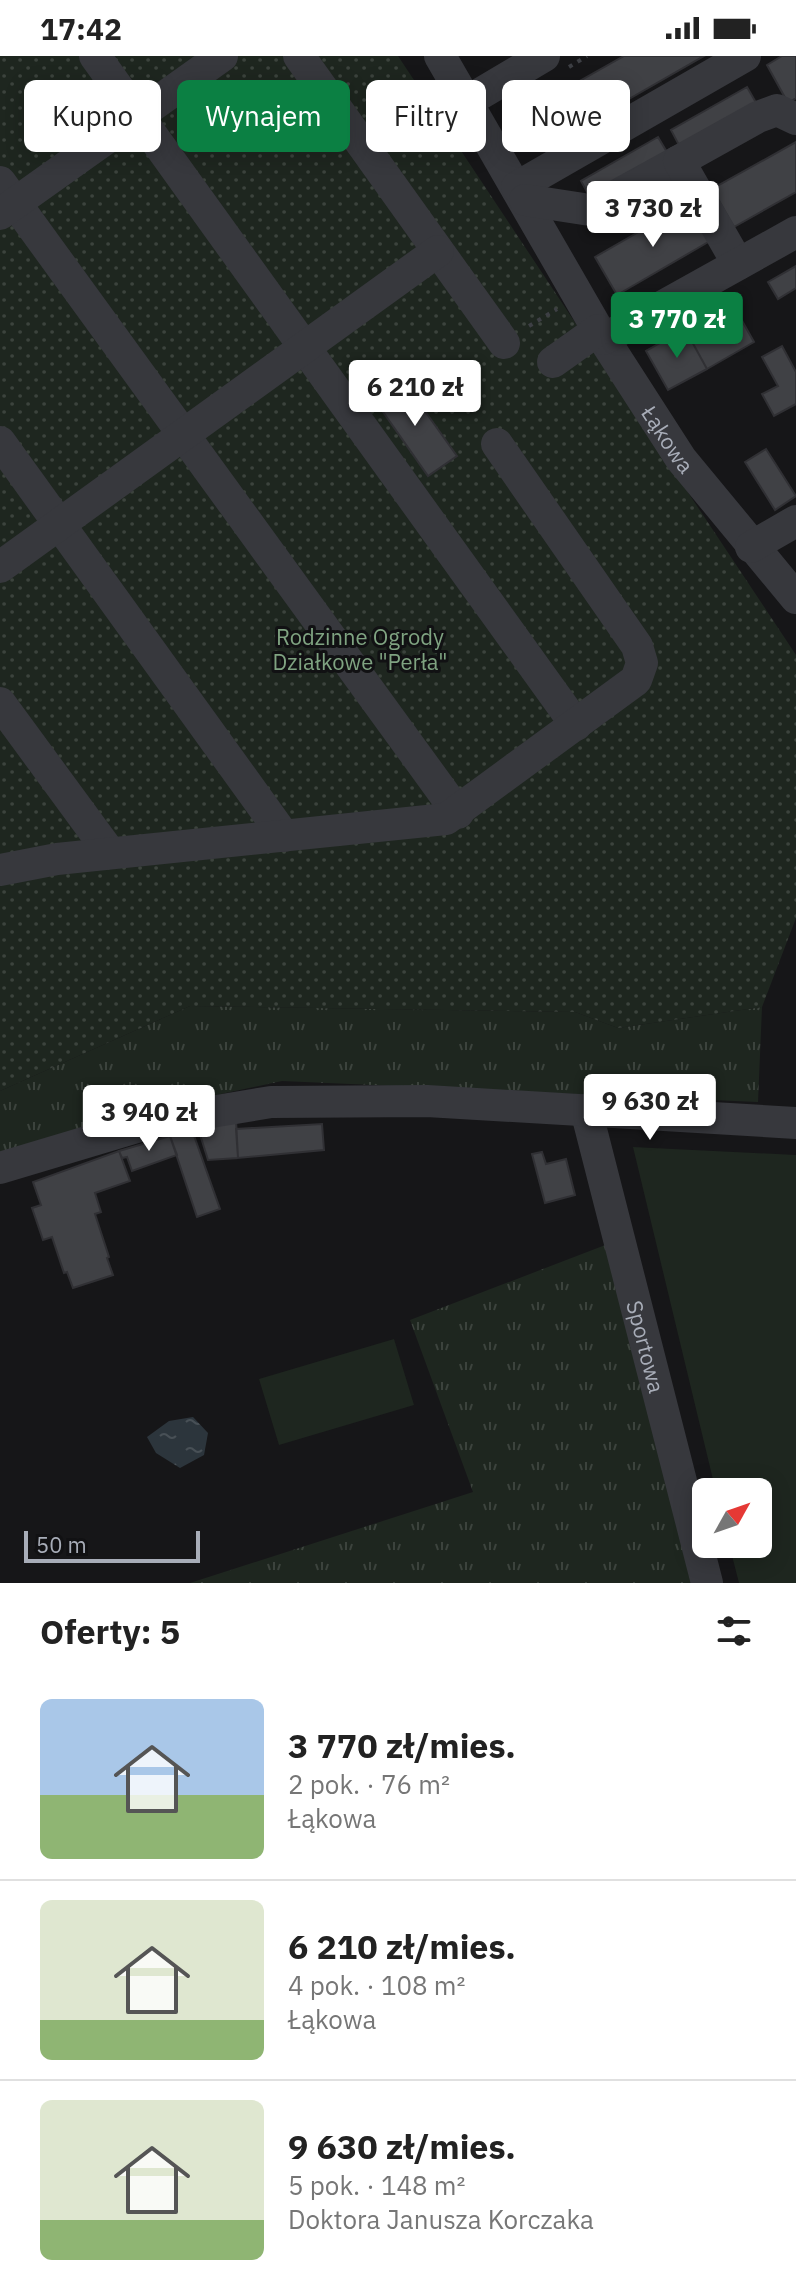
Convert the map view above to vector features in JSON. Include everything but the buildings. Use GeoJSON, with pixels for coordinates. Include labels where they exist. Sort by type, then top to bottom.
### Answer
{"type":"FeatureCollection","features":[{"type":"Feature","properties":{"kind":"street"},"geometry":{"type":"LineString","coordinates":[[95,56],[112,80]]}},
{"type":"Feature","properties":{"kind":"street"},"geometry":{"type":"LineString","coordinates":[[161,99],[222,56]]}},
{"type":"Feature","properties":{"kind":"street"},"geometry":{"type":"LineString","coordinates":[[299,56],[504,343]]}},
{"type":"Feature","properties":{"kind":"street","name":"Łąkowa"},"geometry":{"type":"LineString","coordinates":[[440,56],[455,80]]}},
{"type":"Feature","properties":{"kind":"street"},"geometry":{"type":"LineString","coordinates":[[486,90],[544,56]]}},
{"type":"Feature","properties":{"kind":"street"},"geometry":{"type":"LineString","coordinates":[[521,194],[745,56]]}},
{"type":"Feature","properties":{"kind":"street"},"geometry":{"type":"LineString","coordinates":[[521,194],[590,210],[758,117],[777,110],[796,119]]}},
{"type":"Feature","properties":{"kind":"street","name":"Łąkowa"},"geometry":{"type":"LineString","coordinates":[[486,133],[601,334],[681,459],[796,598]]}},
{"type":"Feature","properties":{"kind":"street"},"geometry":{"type":"LineString","coordinates":[[161,147],[576,725]]}},
{"type":"Feature","properties":{"kind":"street"},"geometry":{"type":"LineString","coordinates":[[80,152],[5,200],[184,436],[458,813]]}},
{"type":"Feature","properties":{"kind":"street"},"geometry":{"type":"LineString","coordinates":[[679,161],[738,264]]}},
{"type":"Feature","properties":{"kind":"street"},"geometry":{"type":"LineString","coordinates":[[553,362],[796,232]]}},
{"type":"Feature","properties":{"kind":"street"},"geometry":{"type":"LineString","coordinates":[[0,567],[438,251]]}},
{"type":"Feature","properties":{"kind":"street"},"geometry":{"type":"LineString","coordinates":[[0,442],[284,836]]}},
{"type":"Feature","properties":{"kind":"street"},"geometry":{"type":"LineString","coordinates":[[0,870],[57,859],[446,819],[636,680],[642,663],[637,646],[497,444]]}},
{"type":"Feature","properties":{"kind":"street"},"geometry":{"type":"LineString","coordinates":[[751,547],[796,521]]}},
{"type":"Feature","properties":{"kind":"street"},"geometry":{"type":"LineString","coordinates":[[0,703],[110,853]]}},
{"type":"Feature","properties":{"kind":"street"},"geometry":{"type":"LineString","coordinates":[[0,1168],[157,1121],[271,1102],[427,1101],[796,1123]]}},
{"type":"Feature","properties":{"kind":"street","name":"Sportowa"},"geometry":{"type":"LineString","coordinates":[[586,1110],[707,1583]]}},
{"type":"Feature","properties":{"kind":"green space","name":"Rodzinne Ogrody Działkowe \"Perła\""},"geometry":{"type":"Polygon","coordinates":[[[0,56],[398,56],[414,80],[366,80],[366,152],[462,152],[796,655],[796,918],[762,1007],[618,1028],[575,1012],[190,1006],[0,1091],[0,56]]]}},
{"type":"Feature","properties":{"kind":"green space"},"geometry":{"type":"Polygon","coordinates":[[[190,1006],[575,1012],[618,1028],[762,1007],[758,1102],[282,1081],[155,1108],[0,1152],[0,1091],[190,1006]]]}},
{"type":"Feature","properties":{"kind":"green space"},"geometry":{"type":"Polygon","coordinates":[[[633,1147],[796,1155],[796,1583],[739,1583],[733,1558],[772,1558],[772,1478],[713,1478],[633,1147]]]}},
{"type":"Feature","properties":{"kind":"green space"},"geometry":{"type":"Polygon","coordinates":[[[608,1244],[698,1583],[190,1583],[473,1492],[410,1320],[608,1244]]]}},
{"type":"Feature","properties":{"kind":"green space"},"geometry":{"type":"Polygon","coordinates":[[[394,1339],[414,1405],[279,1445],[259,1379],[394,1339]]]}},
{"type":"Feature","properties":{"kind":"water"},"geometry":{"type":"Polygon","coordinates":[[[193,1417],[208,1433],[204,1455],[180,1468],[156,1453],[147,1437],[169,1421],[193,1417]]]}}]}
